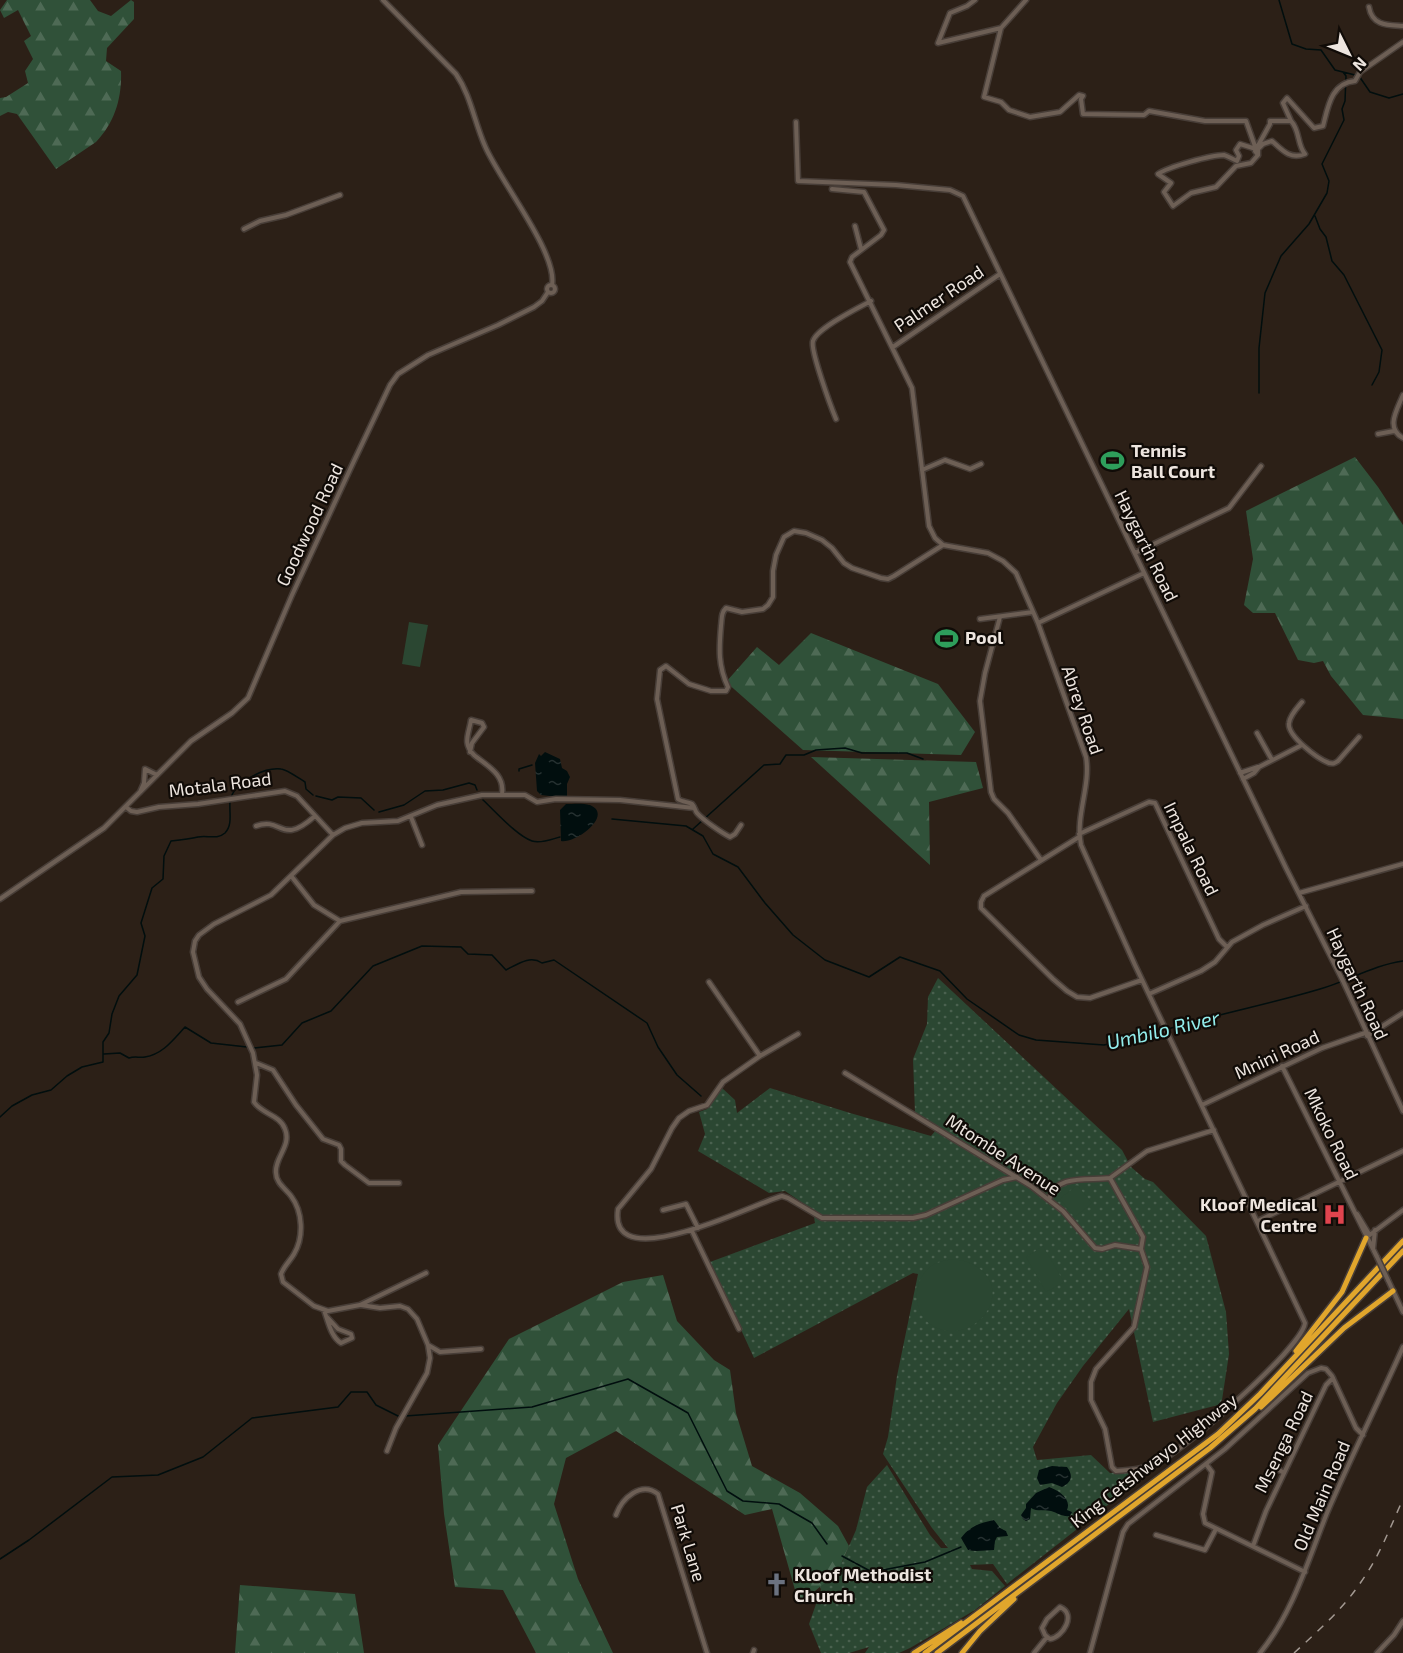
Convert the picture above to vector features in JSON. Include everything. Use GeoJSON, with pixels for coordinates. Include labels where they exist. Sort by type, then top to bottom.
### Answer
{"type":"FeatureCollection","features":[{"type":"Feature","properties":{"kind":"highway"},"geometry":{"type":"LineString","coordinates":[[1290,1362],[1297,1349],[1342,1292],[1368,1236]]}},
{"type":"Feature","properties":{"kind":"highway","name":"King Cetshwayo Highway"},"geometry":{"type":"LineString","coordinates":[[925,1653],[1212,1438],[1249,1405],[1403,1241]]}},
{"type":"Feature","properties":{"kind":"highway","name":"King Cetshwayo Highway"},"geometry":{"type":"LineString","coordinates":[[937,1653],[1244,1420],[1403,1251]]}},
{"type":"Feature","properties":{"kind":"highway"},"geometry":{"type":"LineString","coordinates":[[1244,1420],[1269,1400],[1344,1328],[1393,1292]]}},
{"type":"Feature","properties":{"kind":"highway"},"geometry":{"type":"LineString","coordinates":[[962,1653],[988,1623],[1042,1574]]}},
{"type":"Feature","properties":{"kind":"highway"},"geometry":{"type":"LineString","coordinates":[[914,1653],[980,1612]]}},
{"type":"Feature","properties":{"kind":"street","name":"Goodwood Road"},"geometry":{"type":"LineString","coordinates":[[0,899],[104,828],[190,741],[232,713],[248,698],[292,595],[353,463],[390,385],[398,374],[428,355],[534,307],[548,292],[547,287],[552,285],[553,273],[549,263],[531,226],[484,146],[464,86],[456,74],[383,0]]}},
{"type":"Feature","properties":{"kind":"street"},"geometry":{"type":"LineString","coordinates":[[975,0],[950,13],[938,43],[1001,28]]}},
{"type":"Feature","properties":{"kind":"street"},"geometry":{"type":"LineString","coordinates":[[1026,0],[1001,28],[984,97],[1001,102],[1010,110],[1030,117],[1048,116],[1060,112],[1079,95],[1083,96],[1081,99],[1083,114],[1144,115],[1149,111],[1205,121],[1245,121],[1258,155]]}},
{"type":"Feature","properties":{"kind":"street"},"geometry":{"type":"LineString","coordinates":[[1369,7],[1371,16],[1379,23],[1403,26]]}},
{"type":"Feature","properties":{"kind":"street"},"geometry":{"type":"LineString","coordinates":[[1256,149],[1240,144],[1236,150],[1239,156],[1237,161],[1226,155],[1166,169],[1158,174],[1171,183],[1164,192],[1173,206],[1191,193],[1216,187],[1236,166],[1251,163],[1258,155],[1258,149],[1263,144],[1272,141],[1287,155],[1296,157],[1305,154],[1301,150],[1295,125],[1283,103],[1287,98],[1314,128],[1323,126],[1327,105],[1338,88],[1347,82],[1355,81],[1360,72],[1403,42]]}},
{"type":"Feature","properties":{"kind":"street"},"geometry":{"type":"LineString","coordinates":[[1256,149],[1270,121],[1291,121]]}},
{"type":"Feature","properties":{"kind":"street","name":"Haygarth Road"},"geometry":{"type":"LineString","coordinates":[[796,123],[798,182],[896,185],[950,190],[964,198],[1403,1111]]}},
{"type":"Feature","properties":{"kind":"street"},"geometry":{"type":"LineString","coordinates":[[741,825],[735,834],[727,836],[714,825],[707,823],[692,804],[680,800],[674,787],[657,699],[660,672],[663,667],[666,666],[689,684],[711,691],[725,692],[728,687],[721,672],[718,650],[722,613],[726,608],[742,612],[763,609],[772,597],[774,561],[784,537],[794,531],[822,540],[847,566],[886,579],[943,545],[935,538],[929,526],[914,392],[894,347],[850,262],[861,249],[882,235],[884,230],[864,192],[832,189]]}},
{"type":"Feature","properties":{"kind":"street"},"geometry":{"type":"LineString","coordinates":[[244,229],[260,221],[286,215],[340,195]]}},
{"type":"Feature","properties":{"kind":"street"},"geometry":{"type":"LineString","coordinates":[[855,226],[861,249]]}},
{"type":"Feature","properties":{"kind":"street","name":"Palmer Road"},"geometry":{"type":"LineString","coordinates":[[894,347],[1000,274]]}},
{"type":"Feature","properties":{"kind":"street"},"geometry":{"type":"LineString","coordinates":[[836,418],[812,342],[817,335],[845,314],[871,301]]}},
{"type":"Feature","properties":{"kind":"street"},"geometry":{"type":"LineString","coordinates":[[1403,395],[1393,418],[1394,431],[1403,438]]}},
{"type":"Feature","properties":{"kind":"street"},"geometry":{"type":"LineString","coordinates":[[1378,434],[1394,431]]}},
{"type":"Feature","properties":{"kind":"street"},"geometry":{"type":"LineString","coordinates":[[922,470],[945,460],[970,470],[981,464]]}},
{"type":"Feature","properties":{"kind":"street"},"geometry":{"type":"LineString","coordinates":[[1135,553],[1232,506],[1260,466]]}},
{"type":"Feature","properties":{"kind":"street","name":"Abrey Road"},"geometry":{"type":"LineString","coordinates":[[943,545],[979,550],[1004,561],[1019,579],[1038,623],[1086,757],[1087,772],[1079,836],[1088,861],[1142,980],[1305,1320],[1304,1330],[1292,1346],[1238,1398],[1169,1455],[1156,1464],[1118,1471],[1113,1468],[1105,1430],[1091,1401],[1090,1389],[1096,1369],[1135,1325],[1147,1272],[1147,1264],[1141,1249]]}},
{"type":"Feature","properties":{"kind":"street"},"geometry":{"type":"LineString","coordinates":[[1038,623],[1144,573]]}},
{"type":"Feature","properties":{"kind":"street"},"geometry":{"type":"LineString","coordinates":[[980,620],[1033,612]]}},
{"type":"Feature","properties":{"kind":"street"},"geometry":{"type":"LineString","coordinates":[[1000,617],[980,701],[991,792],[1041,860]]}},
{"type":"Feature","properties":{"kind":"street"},"geometry":{"type":"LineString","coordinates":[[1302,702],[1289,723],[1291,732],[1302,745],[1328,762],[1334,763],[1359,737]]}},
{"type":"Feature","properties":{"kind":"street"},"geometry":{"type":"LineString","coordinates":[[470,752],[472,743],[484,727],[482,723],[475,720],[471,720],[466,740],[470,752],[495,772],[502,781],[502,794]]}},
{"type":"Feature","properties":{"kind":"street"},"geometry":{"type":"LineString","coordinates":[[1257,733],[1272,760]]}},
{"type":"Feature","properties":{"kind":"street"},"geometry":{"type":"LineString","coordinates":[[1240,773],[1259,767],[1302,745]]}},
{"type":"Feature","properties":{"kind":"street"},"geometry":{"type":"LineString","coordinates":[[1243,779],[1259,767]]}},
{"type":"Feature","properties":{"kind":"street"},"geometry":{"type":"LineString","coordinates":[[136,798],[144,783],[145,769],[158,775]]}},
{"type":"Feature","properties":{"kind":"street","name":"Motala Road"},"geometry":{"type":"LineString","coordinates":[[126,807],[137,812],[159,807],[198,804],[287,791],[297,796],[333,835]]}},
{"type":"Feature","properties":{"kind":"street"},"geometry":{"type":"LineString","coordinates":[[327,1317],[338,1329],[351,1334],[351,1339],[339,1342],[323,1310],[285,1286],[282,1280],[283,1270],[298,1245],[301,1227],[294,1200],[276,1175],[276,1168],[286,1145],[286,1129],[275,1117],[257,1106],[254,1100],[256,1062],[249,1040],[240,1024],[200,979],[194,961],[195,944],[199,935],[206,929],[265,899],[292,877],[333,835],[357,824],[393,822],[450,801],[502,794],[524,795],[535,802],[556,799],[620,800],[694,808]]}},
{"type":"Feature","properties":{"kind":"street","name":"Impala Road"},"geometry":{"type":"LineString","coordinates":[[1079,836],[1149,802],[1155,803],[1219,939],[1227,947]]}},
{"type":"Feature","properties":{"kind":"street"},"geometry":{"type":"LineString","coordinates":[[256,826],[268,824],[284,831],[293,831],[315,816]]}},
{"type":"Feature","properties":{"kind":"street"},"geometry":{"type":"LineString","coordinates":[[411,817],[422,844]]}},
{"type":"Feature","properties":{"kind":"street"},"geometry":{"type":"LineString","coordinates":[[1079,836],[984,896],[981,904],[983,911],[1060,985],[1077,997],[1090,998],[1142,980]]}},
{"type":"Feature","properties":{"kind":"street"},"geometry":{"type":"LineString","coordinates":[[1299,893],[1403,864]]}},
{"type":"Feature","properties":{"kind":"street"},"geometry":{"type":"LineString","coordinates":[[292,877],[314,905],[340,921]]}},
{"type":"Feature","properties":{"kind":"street"},"geometry":{"type":"LineString","coordinates":[[238,1002],[286,979],[340,921],[461,892],[532,891]]}},
{"type":"Feature","properties":{"kind":"street"},"geometry":{"type":"LineString","coordinates":[[1149,994],[1201,971],[1215,962],[1233,942],[1263,925],[1306,906]]}},
{"type":"Feature","properties":{"kind":"street"},"geometry":{"type":"LineString","coordinates":[[709,982],[760,1056]]}},
{"type":"Feature","properties":{"kind":"street","name":"Mnini Road"},"geometry":{"type":"LineString","coordinates":[[1202,1105],[1322,1048],[1366,1034],[1403,1013]]}},
{"type":"Feature","properties":{"kind":"street"},"geometry":{"type":"LineString","coordinates":[[798,1034],[760,1056],[721,1084],[707,1105],[679,1118],[651,1169],[618,1209],[621,1227],[625,1232],[637,1238],[648,1239],[692,1231],[782,1196],[822,1218],[917,1218],[997,1183],[1017,1177]]}},
{"type":"Feature","properties":{"kind":"street"},"geometry":{"type":"LineString","coordinates":[[256,1062],[272,1069],[296,1105],[323,1139],[339,1145],[344,1164],[369,1183],[399,1183]]}},
{"type":"Feature","properties":{"kind":"street","name":"Mkoko Road"},"geometry":{"type":"LineString","coordinates":[[1282,1066],[1368,1236],[1373,1251],[1403,1311]]}},
{"type":"Feature","properties":{"kind":"street","name":"Mtombe Avenue"},"geometry":{"type":"LineString","coordinates":[[845,1073],[1017,1177],[1067,1215],[1095,1248],[1103,1249],[1115,1245],[1141,1249]]}},
{"type":"Feature","properties":{"kind":"street"},"geometry":{"type":"LineString","coordinates":[[1049,1200],[1054,1190],[1066,1182],[1079,1178],[1110,1178],[1147,1151],[1214,1130]]}},
{"type":"Feature","properties":{"kind":"street"},"geometry":{"type":"LineString","coordinates":[[1258,1221],[1403,1151]]}},
{"type":"Feature","properties":{"kind":"street"},"geometry":{"type":"LineString","coordinates":[[1110,1178],[1143,1237],[1141,1249]]}},
{"type":"Feature","properties":{"kind":"street"},"geometry":{"type":"LineString","coordinates":[[1037,1191],[1054,1190]]}},
{"type":"Feature","properties":{"kind":"street"},"geometry":{"type":"LineString","coordinates":[[663,1210],[685,1204],[698,1228]]}},
{"type":"Feature","properties":{"kind":"street"},"geometry":{"type":"LineString","coordinates":[[1368,1236],[1403,1210]]}},
{"type":"Feature","properties":{"kind":"street"},"geometry":{"type":"LineString","coordinates":[[1262,1230],[1264,1223],[1277,1212]]}},
{"type":"Feature","properties":{"kind":"street"},"geometry":{"type":"LineString","coordinates":[[1373,1251],[1376,1229]]}},
{"type":"Feature","properties":{"kind":"street"},"geometry":{"type":"LineString","coordinates":[[692,1231],[739,1329]]}},
{"type":"Feature","properties":{"kind":"street"},"geometry":{"type":"LineString","coordinates":[[323,1310],[337,1310],[360,1305],[426,1273]]}},
{"type":"Feature","properties":{"kind":"street"},"geometry":{"type":"LineString","coordinates":[[360,1305],[380,1308],[400,1306],[408,1309],[417,1319],[428,1345],[430,1358],[427,1373],[396,1428],[387,1451]]}},
{"type":"Feature","properties":{"kind":"street"},"geometry":{"type":"LineString","coordinates":[[428,1345],[438,1351],[481,1349]]}},
{"type":"Feature","properties":{"kind":"street","name":"Old Main Road"},"geometry":{"type":"LineString","coordinates":[[1260,1653],[1274,1633],[1305,1572],[1327,1515],[1403,1347]]}},
{"type":"Feature","properties":{"kind":"street"},"geometry":{"type":"LineString","coordinates":[[1090,1653],[1124,1529],[1141,1513],[1243,1434],[1311,1370],[1324,1368],[1333,1378]]}},
{"type":"Feature","properties":{"kind":"street","name":"Msenga Road"},"geometry":{"type":"LineString","coordinates":[[1253,1546],[1284,1473],[1326,1385],[1333,1378],[1356,1428],[1363,1435]]}},
{"type":"Feature","properties":{"kind":"street"},"geometry":{"type":"LineString","coordinates":[[1206,1464],[1212,1469],[1203,1519],[1206,1524],[1305,1572]]}},
{"type":"Feature","properties":{"kind":"street"},"geometry":{"type":"LineString","coordinates":[[1273,1466],[1284,1473]]}},
{"type":"Feature","properties":{"kind":"street","name":"Park Lane"},"geometry":{"type":"LineString","coordinates":[[616,1515],[622,1502],[636,1492],[650,1490],[658,1494],[707,1653]]}},
{"type":"Feature","properties":{"kind":"street"},"geometry":{"type":"LineString","coordinates":[[1156,1535],[1206,1550],[1216,1530]]}},
{"type":"Feature","properties":{"kind":"street"},"geometry":{"type":"LineString","coordinates":[[1063,1607],[1068,1613],[1065,1628],[1053,1640],[1047,1637],[1042,1631],[1044,1625],[1057,1609],[1063,1607]]}},
{"type":"Feature","properties":{"kind":"street"},"geometry":{"type":"LineString","coordinates":[[1377,1653],[1394,1635],[1403,1621]]}},
{"type":"Feature","properties":{"kind":"street"},"geometry":{"type":"LineString","coordinates":[[1034,1653],[1047,1637]]}},
{"type":"Feature","properties":{"kind":"green space"},"geometry":{"type":"Polygon","coordinates":[[[7,0],[90,0],[98,11],[111,16],[131,0],[134,2],[134,19],[107,48],[106,61],[121,71],[119,100],[113,118],[96,142],[56,169],[17,114],[8,112],[0,116],[0,98],[6,97],[28,83],[25,71],[33,59],[24,41],[31,36],[18,10],[4,18],[0,10],[7,0]]]}},
{"type":"Feature","properties":{"kind":"green space"},"geometry":{"type":"Polygon","coordinates":[[[1355,457],[1403,525],[1403,719],[1363,715],[1331,676],[1323,661],[1314,663],[1298,660],[1275,613],[1253,613],[1244,605],[1253,559],[1246,511],[1355,457]]]}},
{"type":"Feature","properties":{"kind":"green space"},"geometry":{"type":"Polygon","coordinates":[[[409,622],[428,625],[420,667],[402,664],[409,622]]]}},
{"type":"Feature","properties":{"kind":"green space"},"geometry":{"type":"Polygon","coordinates":[[[811,633],[938,684],[975,732],[961,755],[803,750],[726,682],[757,647],[779,665],[811,633]]]}},
{"type":"Feature","properties":{"kind":"green space"},"geometry":{"type":"Polygon","coordinates":[[[811,757],[976,762],[983,788],[929,802],[930,865],[811,757]]]}},
{"type":"Feature","properties":{"kind":"green space"},"geometry":{"type":"Polygon","coordinates":[[[938,978],[1122,1150],[1131,1167],[1145,1179],[1153,1182],[1206,1236],[1226,1312],[1229,1354],[1222,1400],[1218,1405],[1153,1422],[1129,1309],[1083,1366],[1057,1403],[1033,1447],[1037,1460],[1091,1455],[1110,1473],[1131,1471],[1137,1482],[1007,1584],[993,1564],[970,1565],[972,1569],[992,1571],[1005,1586],[975,1610],[910,1648],[899,1653],[865,1653],[869,1647],[849,1653],[821,1653],[809,1624],[821,1590],[818,1580],[842,1562],[856,1530],[867,1487],[887,1465],[930,1535],[941,1548],[948,1548],[883,1454],[918,1274],[913,1273],[754,1358],[710,1262],[815,1223],[813,1210],[785,1191],[769,1193],[698,1151],[705,1134],[699,1112],[707,1109],[722,1088],[735,1100],[737,1113],[770,1088],[931,1136],[936,1130],[936,1125],[915,1113],[913,1059],[927,1024],[928,997],[938,978]]]}},
{"type":"Feature","properties":{"kind":"green space"},"geometry":{"type":"Polygon","coordinates":[[[1077,1185],[1092,1203],[1075,1217],[1060,1199],[1077,1185]]]}},
{"type":"Feature","properties":{"kind":"green space"},"geometry":{"type":"Polygon","coordinates":[[[1043,1246],[1064,1282],[1046,1292],[1026,1257],[1043,1246]]]}},
{"type":"Feature","properties":{"kind":"green space"},"geometry":{"type":"Polygon","coordinates":[[[952,1259],[969,1263],[983,1272],[992,1285],[993,1294],[991,1303],[981,1319],[957,1331],[939,1329],[930,1324],[920,1311],[917,1296],[924,1273],[937,1263],[952,1259]]]}},
{"type":"Feature","properties":{"kind":"green space"},"geometry":{"type":"Polygon","coordinates":[[[663,1275],[677,1321],[714,1360],[730,1370],[736,1413],[752,1466],[800,1493],[838,1526],[849,1546],[837,1573],[799,1604],[772,1509],[745,1515],[616,1431],[566,1458],[554,1504],[578,1579],[613,1653],[536,1653],[503,1590],[455,1587],[444,1514],[438,1445],[509,1339],[623,1282],[663,1275]]]}},
{"type":"Feature","properties":{"kind":"green space"},"geometry":{"type":"Polygon","coordinates":[[[240,1585],[355,1594],[364,1653],[235,1653],[240,1585]]]}},
{"type":"Feature","properties":{"kind":"water"},"geometry":{"type":"Polygon","coordinates":[[[545,752],[560,759],[562,768],[570,777],[567,784],[567,798],[541,795],[537,791],[535,763],[539,754],[541,756],[545,752]]]}},
{"type":"Feature","properties":{"kind":"water"},"geometry":{"type":"Polygon","coordinates":[[[566,804],[590,805],[598,815],[595,822],[583,834],[568,841],[561,841],[560,810],[566,804]]]}},
{"type":"Feature","properties":{"kind":"water"},"geometry":{"type":"Polygon","coordinates":[[[1052,1466],[1067,1467],[1071,1476],[1068,1483],[1062,1487],[1052,1483],[1040,1485],[1037,1478],[1039,1470],[1052,1466]]]}},
{"type":"Feature","properties":{"kind":"water"},"geometry":{"type":"Polygon","coordinates":[[[1049,1487],[1066,1499],[1067,1510],[1072,1512],[1070,1516],[1031,1508],[1030,1519],[1026,1521],[1023,1519],[1021,1515],[1026,1504],[1036,1493],[1049,1487]]]}},
{"type":"Feature","properties":{"kind":"water"},"geometry":{"type":"Polygon","coordinates":[[[994,1520],[1008,1536],[997,1537],[994,1550],[968,1550],[961,1538],[964,1534],[984,1522],[994,1520]]]}},
{"type":"Feature","properties":{"kind":"waterway"},"geometry":{"type":"LineString","coordinates":[[1279,0],[1292,44],[1306,49],[1321,50],[1335,70],[1359,76],[1370,92],[1389,98],[1403,94]]}},
{"type":"Feature","properties":{"kind":"waterway"},"geometry":{"type":"LineString","coordinates":[[1259,393],[1259,348],[1265,293],[1281,256],[1309,224],[1327,193],[1329,181],[1322,164],[1344,120],[1342,109],[1345,101],[1346,76],[1343,72]]}},
{"type":"Feature","properties":{"kind":"waterway"},"geometry":{"type":"LineString","coordinates":[[1315,216],[1326,237],[1332,261],[1344,275],[1382,350],[1379,372],[1372,385]]}},
{"type":"Feature","properties":{"kind":"waterway"},"geometry":{"type":"LineString","coordinates":[[693,829],[764,765],[780,764],[786,755],[804,755],[816,750],[845,748],[862,753],[907,753],[923,759]]}},
{"type":"Feature","properties":{"kind":"waterway","name":"Umbilo River"},"geometry":{"type":"LineString","coordinates":[[519,771],[519,769],[532,765]]}},
{"type":"Feature","properties":{"kind":"waterway","name":"Umbilo River"},"geometry":{"type":"LineString","coordinates":[[0,1117],[12,1106],[32,1095],[51,1090],[82,1067],[103,1062],[103,1042],[109,1033],[112,1014],[119,996],[137,975],[145,936],[141,923],[152,888],[163,879],[164,856],[171,841],[215,837],[225,833],[230,822],[232,795],[250,778],[266,771],[281,769],[289,772],[305,782],[306,789],[313,795]]}},
{"type":"Feature","properties":{"kind":"waterway","name":"Umbilo River"},"geometry":{"type":"LineString","coordinates":[[379,812],[404,805],[425,791],[443,790],[469,783],[475,785],[477,790]]}},
{"type":"Feature","properties":{"kind":"waterway","name":"Umbilo River"},"geometry":{"type":"LineString","coordinates":[[316,796],[332,800],[338,797],[361,798],[374,810]]}},
{"type":"Feature","properties":{"kind":"waterway","name":"Umbilo River"},"geometry":{"type":"LineString","coordinates":[[483,800],[513,829],[532,841],[539,842],[560,837]]}},
{"type":"Feature","properties":{"kind":"waterway","name":"Umbilo River"},"geometry":{"type":"LineString","coordinates":[[612,819],[686,826],[703,836],[713,854],[738,867],[793,935],[825,960],[869,977],[900,957],[940,971],[967,999],[1019,1035],[1036,1040],[1104,1045],[1163,1031]]}},
{"type":"Feature","properties":{"kind":"waterway"},"geometry":{"type":"LineString","coordinates":[[254,1048],[282,1045],[302,1023],[331,1011],[373,966],[422,946],[461,947],[468,954],[492,955],[506,970],[528,960],[542,963],[554,960],[647,1023],[658,1047],[677,1075],[701,1096]]}},
{"type":"Feature","properties":{"kind":"waterway","name":"Umbilo River"},"geometry":{"type":"LineString","coordinates":[[1168,1029],[1320,989],[1382,966],[1403,961]]}},
{"type":"Feature","properties":{"kind":"waterway"},"geometry":{"type":"LineString","coordinates":[[104,1054],[120,1053],[129,1058],[145,1057],[167,1046],[185,1027],[211,1043],[247,1047]]}},
{"type":"Feature","properties":{"kind":"waterway"},"geometry":{"type":"LineString","coordinates":[[405,1416],[532,1407],[628,1379],[688,1413],[727,1491],[743,1501],[779,1504],[812,1523],[827,1544]]}},
{"type":"Feature","properties":{"kind":"waterway"},"geometry":{"type":"LineString","coordinates":[[0,1559],[29,1540],[112,1477],[158,1475],[203,1457],[252,1418],[338,1407],[351,1392],[367,1392],[376,1405],[398,1416]]}},
{"type":"Feature","properties":{"kind":"waterway"},"geometry":{"type":"LineString","coordinates":[[842,1556],[872,1572],[925,1562],[961,1547]]}},
{"type":"Feature","properties":{"kind":"railway"},"geometry":{"type":"LineString","coordinates":[[1294,1653],[1338,1611],[1354,1592],[1379,1552],[1403,1499]]}},
{"type":"Feature","properties":{"kind":"place","name":"Tennis Ball Court"},"geometry":{"type":"Point","coordinates":[1113,461]}},
{"type":"Feature","properties":{"kind":"place","name":"Pool"},"geometry":{"type":"Point","coordinates":[947,638]}},
{"type":"Feature","properties":{"kind":"place","name":"Kloof Medical Centre"},"geometry":{"type":"Point","coordinates":[1335,1215]}},
{"type":"Feature","properties":{"kind":"place","name":"Kloof Methodist Church"},"geometry":{"type":"Point","coordinates":[776,1585]}}]}
